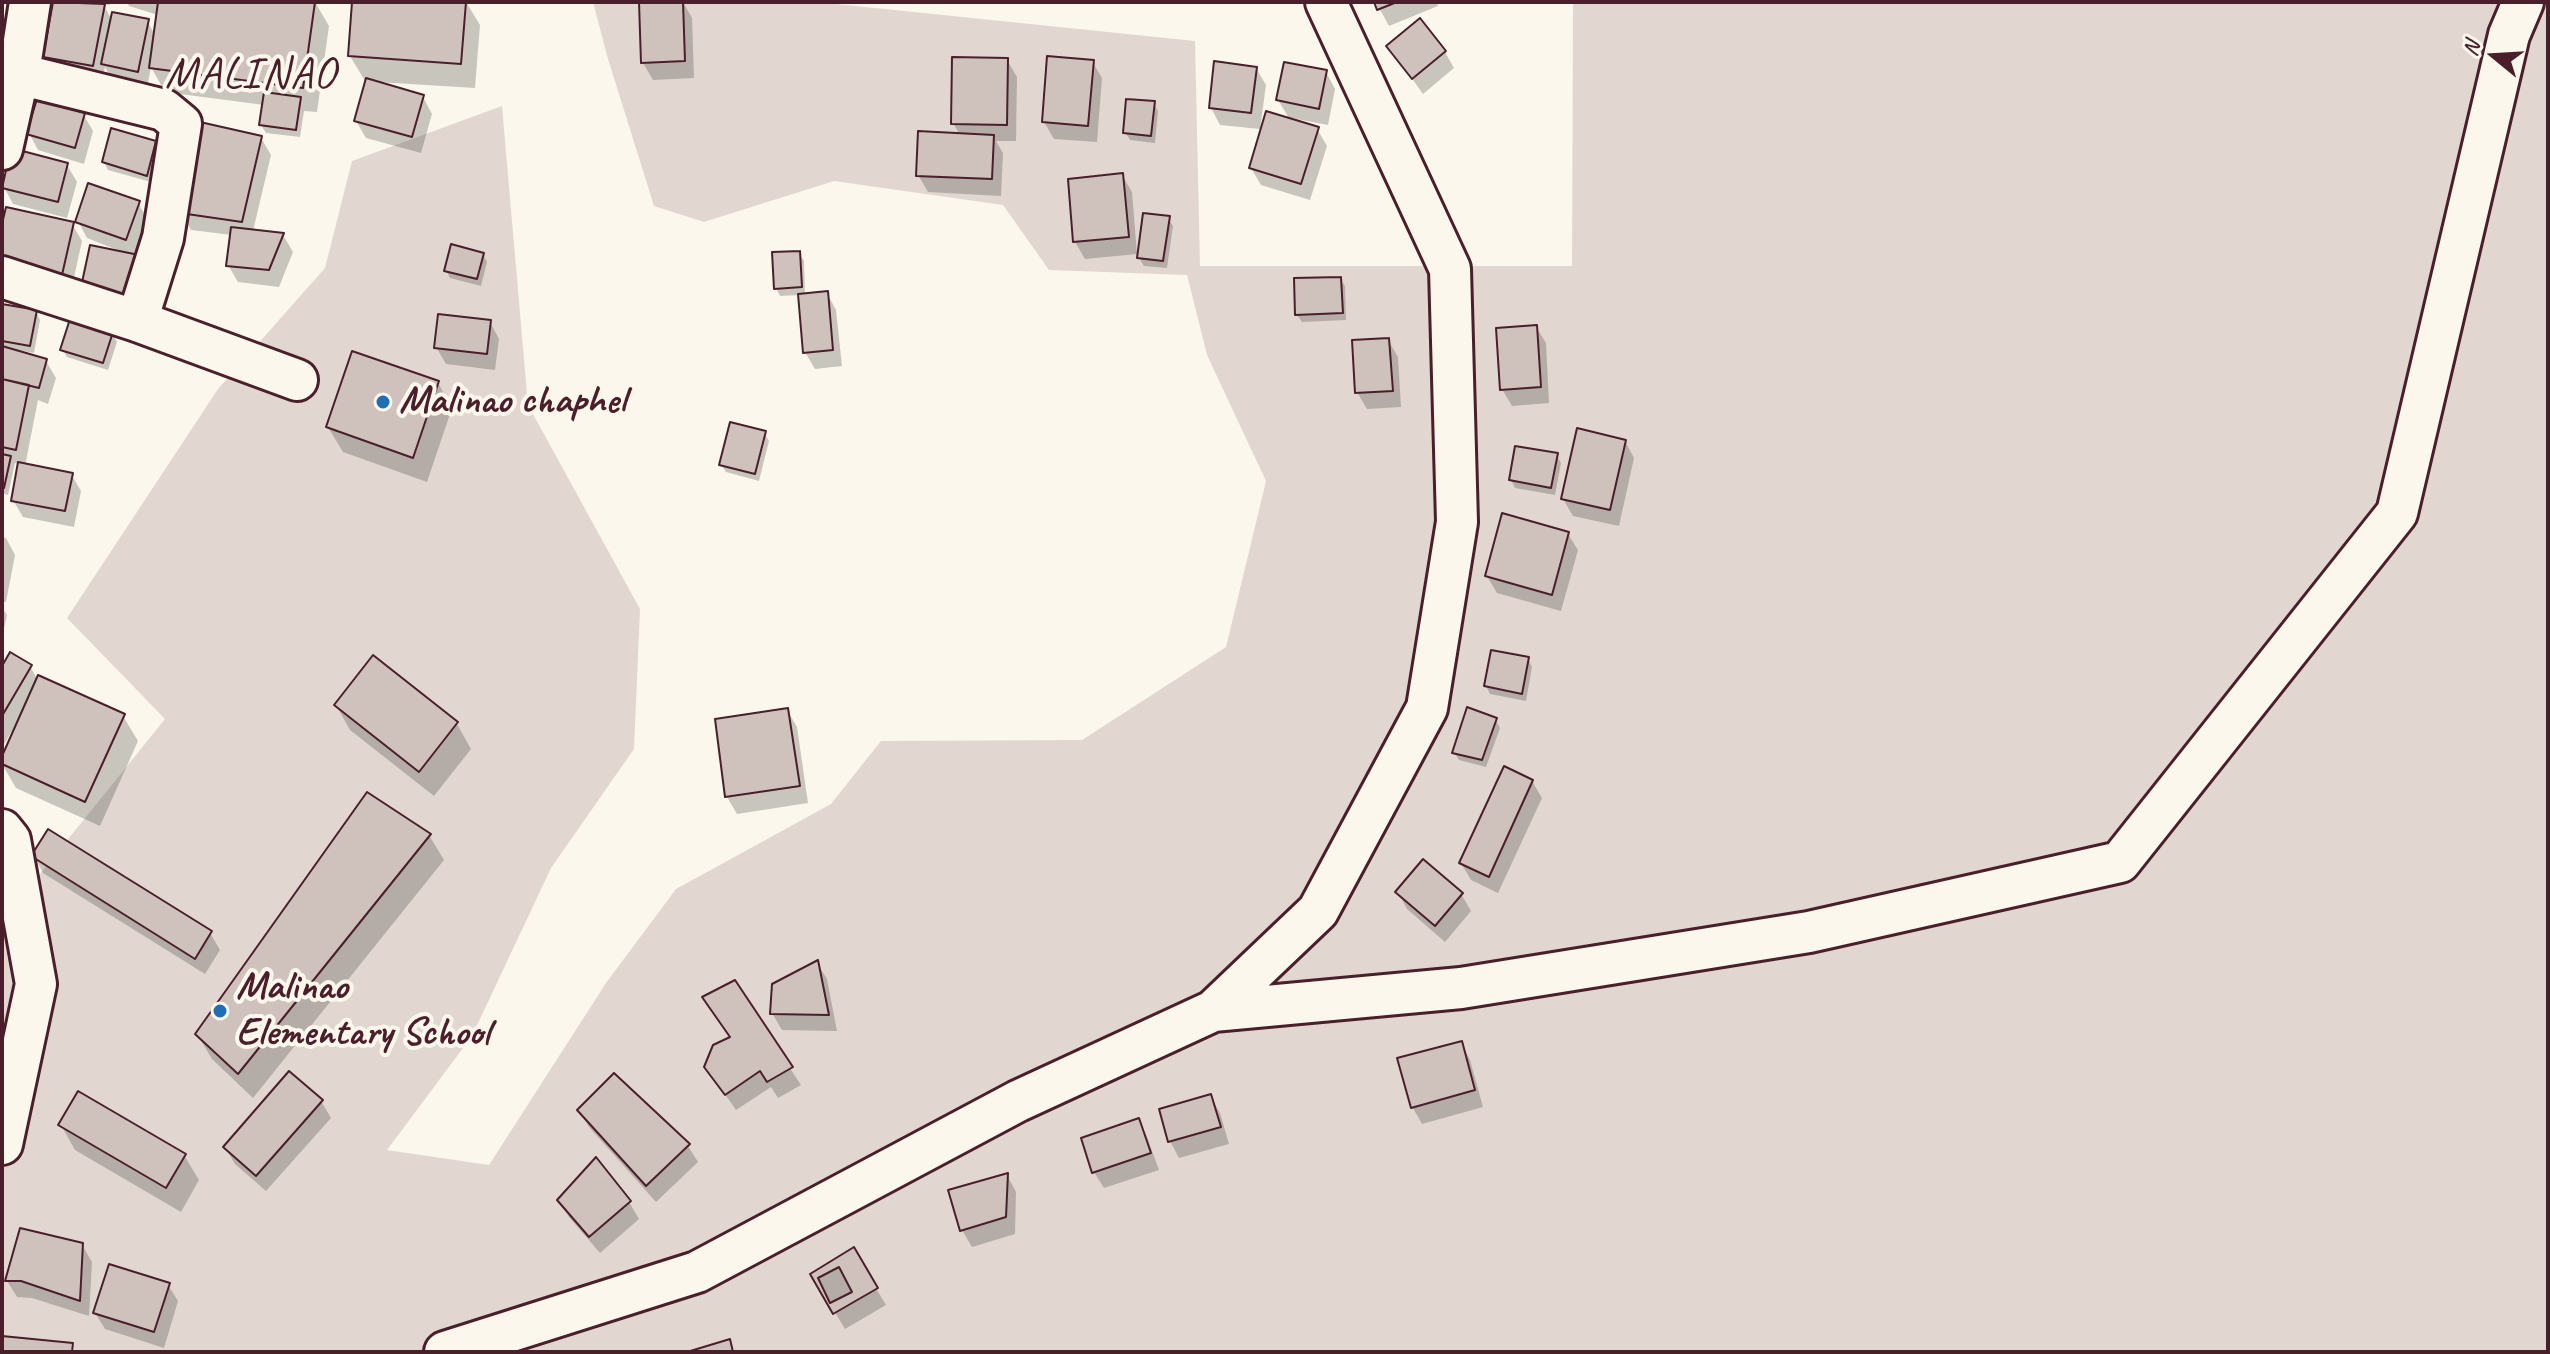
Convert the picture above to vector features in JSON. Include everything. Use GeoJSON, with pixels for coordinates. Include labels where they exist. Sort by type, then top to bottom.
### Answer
{"type":"FeatureCollection","features":[{"type":"Feature","properties":{"kind":"street"},"geometry":{"type":"LineString","coordinates":[[2,149],[10,71],[30,2]]}},
{"type":"Feature","properties":{"kind":"street"},"geometry":{"type":"LineString","coordinates":[[445,1352],[697,1272],[1018,1101],[1213,1011],[1318,911],[1427,708],[1457,522],[1450,269],[1326,2]]}},
{"type":"Feature","properties":{"kind":"street"},"geometry":{"type":"LineString","coordinates":[[1213,1011],[1461,988],[1794,934],[2120,862],[2397,513],[2509,35],[2523,2]]}},
{"type":"Feature","properties":{"kind":"street"},"geometry":{"type":"LineString","coordinates":[[10,71],[164,110],[181,124],[163,238],[137,321]]}},
{"type":"Feature","properties":{"kind":"street"},"geometry":{"type":"LineString","coordinates":[[2,277],[137,321],[297,380]]}},
{"type":"Feature","properties":{"kind":"street"},"geometry":{"type":"LineString","coordinates":[[2,830],[10,840],[36,984],[2,1144]]}},
{"type":"Feature","properties":{"kind":"shaded area"},"geometry":{"type":"Polygon","coordinates":[[[593,2],[817,2],[1195,41],[1200,266],[1572,266],[1573,2],[2548,2],[2548,1352],[2,1352],[2,921],[165,719],[67,618],[218,389],[325,268],[352,161],[502,106],[528,405],[640,609],[634,749],[551,868],[472,1036],[387,1150],[489,1165],[606,983],[676,889],[831,804],[881,741],[1082,740],[1226,647],[1266,481],[1207,355],[1187,275],[1049,270],[1003,205],[834,181],[704,222],[654,206],[593,2]]]}},
{"type":"Feature","properties":{"kind":"building"},"geometry":{"type":"Polygon","coordinates":[[[53,2],[105,4],[93,66],[43,57],[53,2]]]}},
{"type":"Feature","properties":{"kind":"building"},"geometry":{"type":"Polygon","coordinates":[[[158,2],[315,2],[303,88],[149,68],[158,2]]]}},
{"type":"Feature","properties":{"kind":"building"},"geometry":{"type":"Polygon","coordinates":[[[352,2],[466,2],[461,64],[348,56],[352,2]]]}},
{"type":"Feature","properties":{"kind":"building"},"geometry":{"type":"Polygon","coordinates":[[[639,2],[683,2],[685,61],[641,63],[639,2]]]}},
{"type":"Feature","properties":{"kind":"building"},"geometry":{"type":"Polygon","coordinates":[[[1374,2],[1397,2],[1377,10],[1374,2]]]}},
{"type":"Feature","properties":{"kind":"building"},"geometry":{"type":"Polygon","coordinates":[[[112,12],[149,19],[138,72],[101,64],[112,12]]]}},
{"type":"Feature","properties":{"kind":"building"},"geometry":{"type":"Polygon","coordinates":[[[1420,18],[1446,51],[1412,79],[1386,46],[1420,18]]]}},
{"type":"Feature","properties":{"kind":"building"},"geometry":{"type":"Polygon","coordinates":[[[1047,56],[1094,60],[1088,126],[1042,122],[1047,56]]]}},
{"type":"Feature","properties":{"kind":"building"},"geometry":{"type":"Polygon","coordinates":[[[952,57],[1008,58],[1007,125],[951,124],[952,57]]]}},
{"type":"Feature","properties":{"kind":"building"},"geometry":{"type":"Polygon","coordinates":[[[1214,61],[1257,67],[1251,113],[1209,108],[1214,61]]]}},
{"type":"Feature","properties":{"kind":"building"},"geometry":{"type":"Polygon","coordinates":[[[1284,62],[1327,70],[1319,109],[1276,100],[1284,62]]]}},
{"type":"Feature","properties":{"kind":"building"},"geometry":{"type":"Polygon","coordinates":[[[366,78],[424,95],[412,137],[354,121],[366,78]]]}},
{"type":"Feature","properties":{"kind":"building"},"geometry":{"type":"Polygon","coordinates":[[[264,92],[301,97],[296,130],[259,125],[264,92]]]}},
{"type":"Feature","properties":{"kind":"building"},"geometry":{"type":"Polygon","coordinates":[[[37,99],[85,113],[75,148],[26,134],[37,99]]]}},
{"type":"Feature","properties":{"kind":"building"},"geometry":{"type":"Polygon","coordinates":[[[1126,99],[1155,101],[1151,136],[1123,133],[1126,99]]]}},
{"type":"Feature","properties":{"kind":"building"},"geometry":{"type":"Polygon","coordinates":[[[1266,111],[1319,127],[1301,184],[1249,168],[1266,111]]]}},
{"type":"Feature","properties":{"kind":"building"},"geometry":{"type":"Polygon","coordinates":[[[200,122],[262,136],[242,222],[180,213],[200,122]]]}},
{"type":"Feature","properties":{"kind":"building"},"geometry":{"type":"Polygon","coordinates":[[[111,128],[156,141],[147,176],[102,162],[111,128]]]}},
{"type":"Feature","properties":{"kind":"building"},"geometry":{"type":"Polygon","coordinates":[[[918,131],[994,135],[992,179],[916,176],[918,131]]]}},
{"type":"Feature","properties":{"kind":"building"},"geometry":{"type":"Polygon","coordinates":[[[11,148],[68,163],[58,202],[2,188],[11,148]]]}},
{"type":"Feature","properties":{"kind":"building"},"geometry":{"type":"Polygon","coordinates":[[[1123,173],[1129,237],[1073,242],[1068,179],[1123,173]]]}},
{"type":"Feature","properties":{"kind":"building"},"geometry":{"type":"Polygon","coordinates":[[[88,183],[140,201],[126,240],[75,222],[88,183]]]}},
{"type":"Feature","properties":{"kind":"building"},"geometry":{"type":"Polygon","coordinates":[[[6,207],[74,222],[62,275],[2,260],[2,224],[6,207]]]}},
{"type":"Feature","properties":{"kind":"building"},"geometry":{"type":"Polygon","coordinates":[[[1143,213],[1170,216],[1163,261],[1137,258],[1143,213]]]}},
{"type":"Feature","properties":{"kind":"building"},"geometry":{"type":"Polygon","coordinates":[[[231,227],[284,233],[269,270],[226,266],[231,227]]]}},
{"type":"Feature","properties":{"kind":"building"},"geometry":{"type":"Polygon","coordinates":[[[451,244],[484,253],[477,279],[444,271],[451,244]]]}},
{"type":"Feature","properties":{"kind":"building"},"geometry":{"type":"Polygon","coordinates":[[[90,245],[139,255],[131,298],[81,287],[90,245]]]}},
{"type":"Feature","properties":{"kind":"building"},"geometry":{"type":"Polygon","coordinates":[[[800,251],[802,287],[774,289],[772,252],[800,251]]]}},
{"type":"Feature","properties":{"kind":"building"},"geometry":{"type":"Polygon","coordinates":[[[1341,277],[1343,313],[1295,315],[1294,278],[1341,277]]]}},
{"type":"Feature","properties":{"kind":"building"},"geometry":{"type":"Polygon","coordinates":[[[828,291],[833,350],[803,353],[798,294],[828,291]]]}},
{"type":"Feature","properties":{"kind":"building"},"geometry":{"type":"Polygon","coordinates":[[[2,304],[37,310],[30,346],[2,341],[2,304]]]}},
{"type":"Feature","properties":{"kind":"building"},"geometry":{"type":"Polygon","coordinates":[[[438,314],[491,320],[487,354],[434,348],[438,314]]]}},
{"type":"Feature","properties":{"kind":"building"},"geometry":{"type":"Polygon","coordinates":[[[70,319],[113,332],[103,363],[60,350],[70,319]]]}},
{"type":"Feature","properties":{"kind":"building"},"geometry":{"type":"Polygon","coordinates":[[[1537,325],[1541,387],[1500,390],[1496,328],[1537,325]]]}},
{"type":"Feature","properties":{"kind":"building"},"geometry":{"type":"Polygon","coordinates":[[[1389,338],[1393,391],[1355,393],[1352,340],[1389,338]]]}},
{"type":"Feature","properties":{"kind":"building"},"geometry":{"type":"Polygon","coordinates":[[[2,346],[47,359],[39,388],[2,379],[2,346]]]}},
{"type":"Feature","properties":{"kind":"building"},"geometry":{"type":"Polygon","coordinates":[[[352,351],[439,381],[413,458],[326,427],[352,351]]]}},
{"type":"Feature","properties":{"kind":"building"},"geometry":{"type":"Polygon","coordinates":[[[2,379],[29,385],[16,450],[2,447],[2,379]]]}},
{"type":"Feature","properties":{"kind":"building"},"geometry":{"type":"Polygon","coordinates":[[[730,422],[766,431],[755,474],[719,465],[730,422]]]}},
{"type":"Feature","properties":{"kind":"building"},"geometry":{"type":"Polygon","coordinates":[[[1577,428],[1626,440],[1610,510],[1561,499],[1577,428]]]}},
{"type":"Feature","properties":{"kind":"building"},"geometry":{"type":"Polygon","coordinates":[[[1515,446],[1558,453],[1551,488],[1509,480],[1515,446]]]}},
{"type":"Feature","properties":{"kind":"building"},"geometry":{"type":"Polygon","coordinates":[[[2,454],[11,456],[4,488],[2,487],[2,454]]]}},
{"type":"Feature","properties":{"kind":"building"},"geometry":{"type":"Polygon","coordinates":[[[18,462],[73,473],[65,511],[11,501],[18,462]]]}},
{"type":"Feature","properties":{"kind":"building"},"geometry":{"type":"Polygon","coordinates":[[[1502,513],[1569,532],[1552,595],[1485,576],[1502,513]]]}},
{"type":"Feature","properties":{"kind":"building"},"geometry":{"type":"Polygon","coordinates":[[[1491,650],[1529,657],[1522,694],[1484,686],[1491,650]]]}},
{"type":"Feature","properties":{"kind":"building"},"geometry":{"type":"Polygon","coordinates":[[[10,652],[32,665],[2,716],[2,666],[10,652]]]}},
{"type":"Feature","properties":{"kind":"building"},"geometry":{"type":"Polygon","coordinates":[[[373,655],[458,722],[419,772],[334,705],[373,655]]]}},
{"type":"Feature","properties":{"kind":"building"},"geometry":{"type":"Polygon","coordinates":[[[38,675],[125,714],[85,802],[2,764],[2,756],[38,675]]]}},
{"type":"Feature","properties":{"kind":"building"},"geometry":{"type":"Polygon","coordinates":[[[1467,707],[1497,718],[1482,760],[1452,753],[1467,707]]]}},
{"type":"Feature","properties":{"kind":"building"},"geometry":{"type":"Polygon","coordinates":[[[788,708],[800,786],[725,797],[715,719],[788,708]]]}},
{"type":"Feature","properties":{"kind":"building"},"geometry":{"type":"Polygon","coordinates":[[[1504,766],[1533,780],[1489,877],[1459,863],[1504,766]]]}},
{"type":"Feature","properties":{"kind":"building"},"geometry":{"type":"Polygon","coordinates":[[[367,792],[431,834],[238,1074],[195,1034],[367,792]]]}},
{"type":"Feature","properties":{"kind":"building"},"geometry":{"type":"Polygon","coordinates":[[[48,829],[212,931],[195,959],[31,856],[48,829]]]}},
{"type":"Feature","properties":{"kind":"building"},"geometry":{"type":"Polygon","coordinates":[[[1423,859],[1463,893],[1435,926],[1395,892],[1423,859]]]}},
{"type":"Feature","properties":{"kind":"building"},"geometry":{"type":"Polygon","coordinates":[[[818,960],[829,1015],[770,1014],[772,984],[818,960]]]}},
{"type":"Feature","properties":{"kind":"building"},"geometry":{"type":"Polygon","coordinates":[[[735,980],[793,1067],[767,1082],[760,1071],[725,1095],[704,1067],[713,1045],[730,1037],[702,997],[735,980]]]}},
{"type":"Feature","properties":{"kind":"building"},"geometry":{"type":"Polygon","coordinates":[[[1462,1041],[1475,1090],[1411,1108],[1397,1058],[1462,1041]]]}},
{"type":"Feature","properties":{"kind":"building"},"geometry":{"type":"Polygon","coordinates":[[[289,1071],[323,1100],[256,1176],[223,1147],[289,1071]]]}},
{"type":"Feature","properties":{"kind":"building"},"geometry":{"type":"Polygon","coordinates":[[[614,1073],[690,1144],[646,1186],[577,1110],[614,1073]]]}},
{"type":"Feature","properties":{"kind":"building"},"geometry":{"type":"Polygon","coordinates":[[[78,1091],[186,1154],[166,1188],[58,1125],[78,1091]]]}},
{"type":"Feature","properties":{"kind":"building"},"geometry":{"type":"Polygon","coordinates":[[[1211,1094],[1221,1127],[1168,1142],[1159,1109],[1211,1094]]]}},
{"type":"Feature","properties":{"kind":"building"},"geometry":{"type":"Polygon","coordinates":[[[1139,1118],[1151,1153],[1092,1173],[1081,1138],[1139,1118]]]}},
{"type":"Feature","properties":{"kind":"building"},"geometry":{"type":"Polygon","coordinates":[[[596,1157],[631,1201],[589,1237],[557,1200],[596,1157]]]}},
{"type":"Feature","properties":{"kind":"building"},"geometry":{"type":"Polygon","coordinates":[[[1008,1173],[1006,1217],[960,1231],[948,1190],[1008,1173]]]}},
{"type":"Feature","properties":{"kind":"building"},"geometry":{"type":"Polygon","coordinates":[[[20,1228],[83,1243],[80,1301],[21,1281],[5,1281],[20,1228]]]}},
{"type":"Feature","properties":{"kind":"building"},"geometry":{"type":"Polygon","coordinates":[[[854,1247],[878,1288],[833,1314],[810,1274],[854,1247]]]}},
{"type":"Feature","properties":{"kind":"building"},"geometry":{"type":"Polygon","coordinates":[[[109,1264],[170,1283],[154,1332],[93,1313],[109,1264]]]}},
{"type":"Feature","properties":{"kind":"building"},"geometry":{"type":"Polygon","coordinates":[[[839,1267],[852,1292],[830,1303],[818,1278],[839,1267]]]}},
{"type":"Feature","properties":{"kind":"building"},"geometry":{"type":"Polygon","coordinates":[[[2,1336],[73,1343],[72,1352],[2,1352],[2,1336]]]}},
{"type":"Feature","properties":{"kind":"building"},"geometry":{"type":"Polygon","coordinates":[[[730,1339],[733,1352],[687,1352],[730,1339]]]}},
{"type":"Feature","properties":{"kind":"place","name":"Malinao chaphel"},"geometry":{"type":"Point","coordinates":[383,402]}},
{"type":"Feature","properties":{"kind":"place","name":"Malinao Elementary School"},"geometry":{"type":"Point","coordinates":[220,1011]}},
{"type":"Feature","properties":{"kind":"district","name":"MALINAO"},"geometry":{"type":"Point","coordinates":[251,75]}}]}
